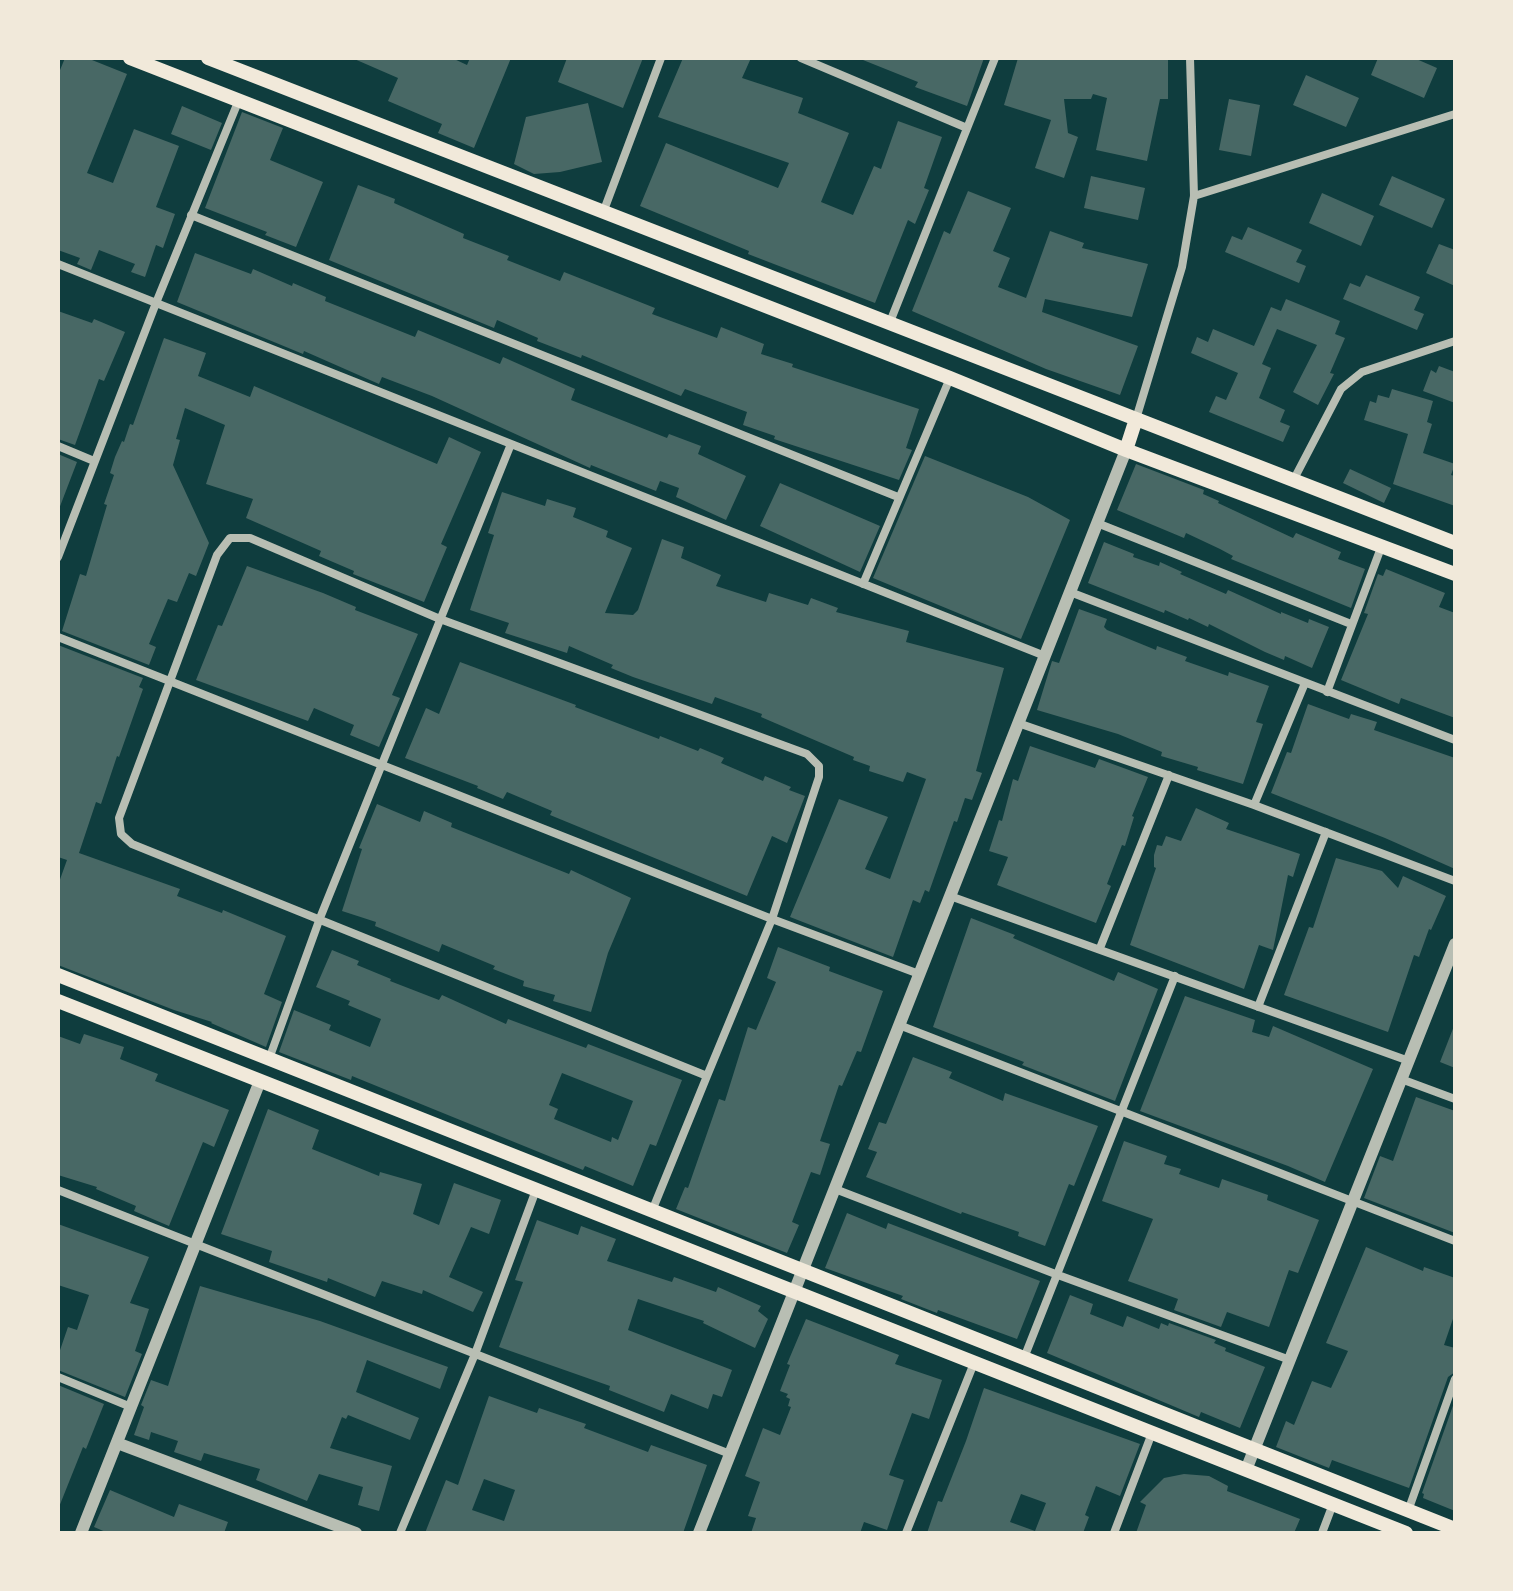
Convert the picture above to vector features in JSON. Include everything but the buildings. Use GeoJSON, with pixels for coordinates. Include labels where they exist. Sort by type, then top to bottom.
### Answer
{"type":"FeatureCollection","features":[{"type":"Feature","properties":{"kind":"main road"},"geometry":{"type":"LineString","coordinates":[[130,58],[950,378],[1126,450],[1455,574]]}},
{"type":"Feature","properties":{"kind":"main road"},"geometry":{"type":"LineString","coordinates":[[208,58],[1455,543]]}},
{"type":"Feature","properties":{"kind":"main road"},"geometry":{"type":"LineString","coordinates":[[1126,450],[1136,419]]}},
{"type":"Feature","properties":{"kind":"main road"},"geometry":{"type":"LineString","coordinates":[[58,975],[1455,1529]]}},
{"type":"Feature","properties":{"kind":"main road"},"geometry":{"type":"LineString","coordinates":[[58,1001],[1406,1533]]}},
{"type":"Feature","properties":{"kind":"main road"},"geometry":{"type":"LineString","coordinates":[[260,1081],[269,1059]]}},
{"type":"Feature","properties":{"kind":"street"},"geometry":{"type":"LineString","coordinates":[[604,210],[661,58]]}},
{"type":"Feature","properties":{"kind":"street"},"geometry":{"type":"LineString","coordinates":[[801,58],[967,128]]}},
{"type":"Feature","properties":{"kind":"street"},"geometry":{"type":"LineString","coordinates":[[890,322],[995,58]]}},
{"type":"Feature","properties":{"kind":"street"},"geometry":{"type":"LineString","coordinates":[[1136,419],[1182,267],[1194,196],[1190,58]]}},
{"type":"Feature","properties":{"kind":"street"},"geometry":{"type":"LineString","coordinates":[[58,557],[238,102]]}},
{"type":"Feature","properties":{"kind":"street"},"geometry":{"type":"LineString","coordinates":[[1194,196],[1455,114]]}},
{"type":"Feature","properties":{"kind":"street"},"geometry":{"type":"LineString","coordinates":[[191,215],[898,497]]}},
{"type":"Feature","properties":{"kind":"street"},"geometry":{"type":"LineString","coordinates":[[58,264],[1045,656]]}},
{"type":"Feature","properties":{"kind":"street"},"geometry":{"type":"LineString","coordinates":[[1294,479],[1341,389],[1362,372],[1455,341]]}},
{"type":"Feature","properties":{"kind":"street"},"geometry":{"type":"LineString","coordinates":[[863,584],[950,378]]}},
{"type":"Feature","properties":{"kind":"street"},"geometry":{"type":"LineString","coordinates":[[269,1059],[320,918],[511,444]]}},
{"type":"Feature","properties":{"kind":"street"},"geometry":{"type":"LineString","coordinates":[[58,446],[94,461]]}},
{"type":"Feature","properties":{"kind":"street"},"geometry":{"type":"LineString","coordinates":[[699,1533],[1126,450]]}},
{"type":"Feature","properties":{"kind":"street"},"geometry":{"type":"LineString","coordinates":[[1097,523],[1351,624]]}},
{"type":"Feature","properties":{"kind":"street"},"geometry":{"type":"LineString","coordinates":[[652,1211],[772,919],[819,777],[819,766],[814,758],[440,619],[250,538],[230,538],[217,555],[119,818],[121,834],[132,844],[707,1076]]}},
{"type":"Feature","properties":{"kind":"street"},"geometry":{"type":"LineString","coordinates":[[1327,692],[1382,545]]}},
{"type":"Feature","properties":{"kind":"street"},"geometry":{"type":"LineString","coordinates":[[1070,592],[1455,740]]}},
{"type":"Feature","properties":{"kind":"street"},"geometry":{"type":"LineString","coordinates":[[58,637],[919,974]]}},
{"type":"Feature","properties":{"kind":"street"},"geometry":{"type":"LineString","coordinates":[[1254,805],[1305,683]]}},
{"type":"Feature","properties":{"kind":"street"},"geometry":{"type":"LineString","coordinates":[[1018,723],[1254,805],[1455,881]]}},
{"type":"Feature","properties":{"kind":"street"},"geometry":{"type":"LineString","coordinates":[[1100,948],[1169,775]]}},
{"type":"Feature","properties":{"kind":"street"},"geometry":{"type":"LineString","coordinates":[[1258,1007],[1326,832]]}},
{"type":"Feature","properties":{"kind":"street"},"geometry":{"type":"LineString","coordinates":[[950,896],[1409,1061]]}},
{"type":"Feature","properties":{"kind":"street"},"geometry":{"type":"LineString","coordinates":[[1246,1470],[1455,944]]}},
{"type":"Feature","properties":{"kind":"street"},"geometry":{"type":"LineString","coordinates":[[1024,1358],[1175,976]]}},
{"type":"Feature","properties":{"kind":"street"},"geometry":{"type":"LineString","coordinates":[[899,1025],[1455,1241]]}},
{"type":"Feature","properties":{"kind":"street"},"geometry":{"type":"LineString","coordinates":[[1401,1079],[1455,1099]]}},
{"type":"Feature","properties":{"kind":"street"},"geometry":{"type":"LineString","coordinates":[[81,1533],[260,1081]]}},
{"type":"Feature","properties":{"kind":"street"},"geometry":{"type":"LineString","coordinates":[[835,1189],[1290,1360]]}},
{"type":"Feature","properties":{"kind":"street"},"geometry":{"type":"LineString","coordinates":[[58,1190],[730,1454]]}},
{"type":"Feature","properties":{"kind":"street"},"geometry":{"type":"LineString","coordinates":[[400,1533],[475,1354],[536,1190]]}},
{"type":"Feature","properties":{"kind":"street"},"geometry":{"type":"LineString","coordinates":[[906,1533],[974,1363]]}},
{"type":"Feature","properties":{"kind":"street"},"geometry":{"type":"LineString","coordinates":[[58,1377],[131,1407]]}},
{"type":"Feature","properties":{"kind":"street"},"geometry":{"type":"LineString","coordinates":[[1408,1511],[1455,1379]]}},
{"type":"Feature","properties":{"kind":"street"},"geometry":{"type":"LineString","coordinates":[[1114,1533],[1152,1433]]}},
{"type":"Feature","properties":{"kind":"street"},"geometry":{"type":"LineString","coordinates":[[117,1443],[356,1533]]}},
{"type":"Feature","properties":{"kind":"street"},"geometry":{"type":"LineString","coordinates":[[1322,1533],[1333,1504]]}}]}
